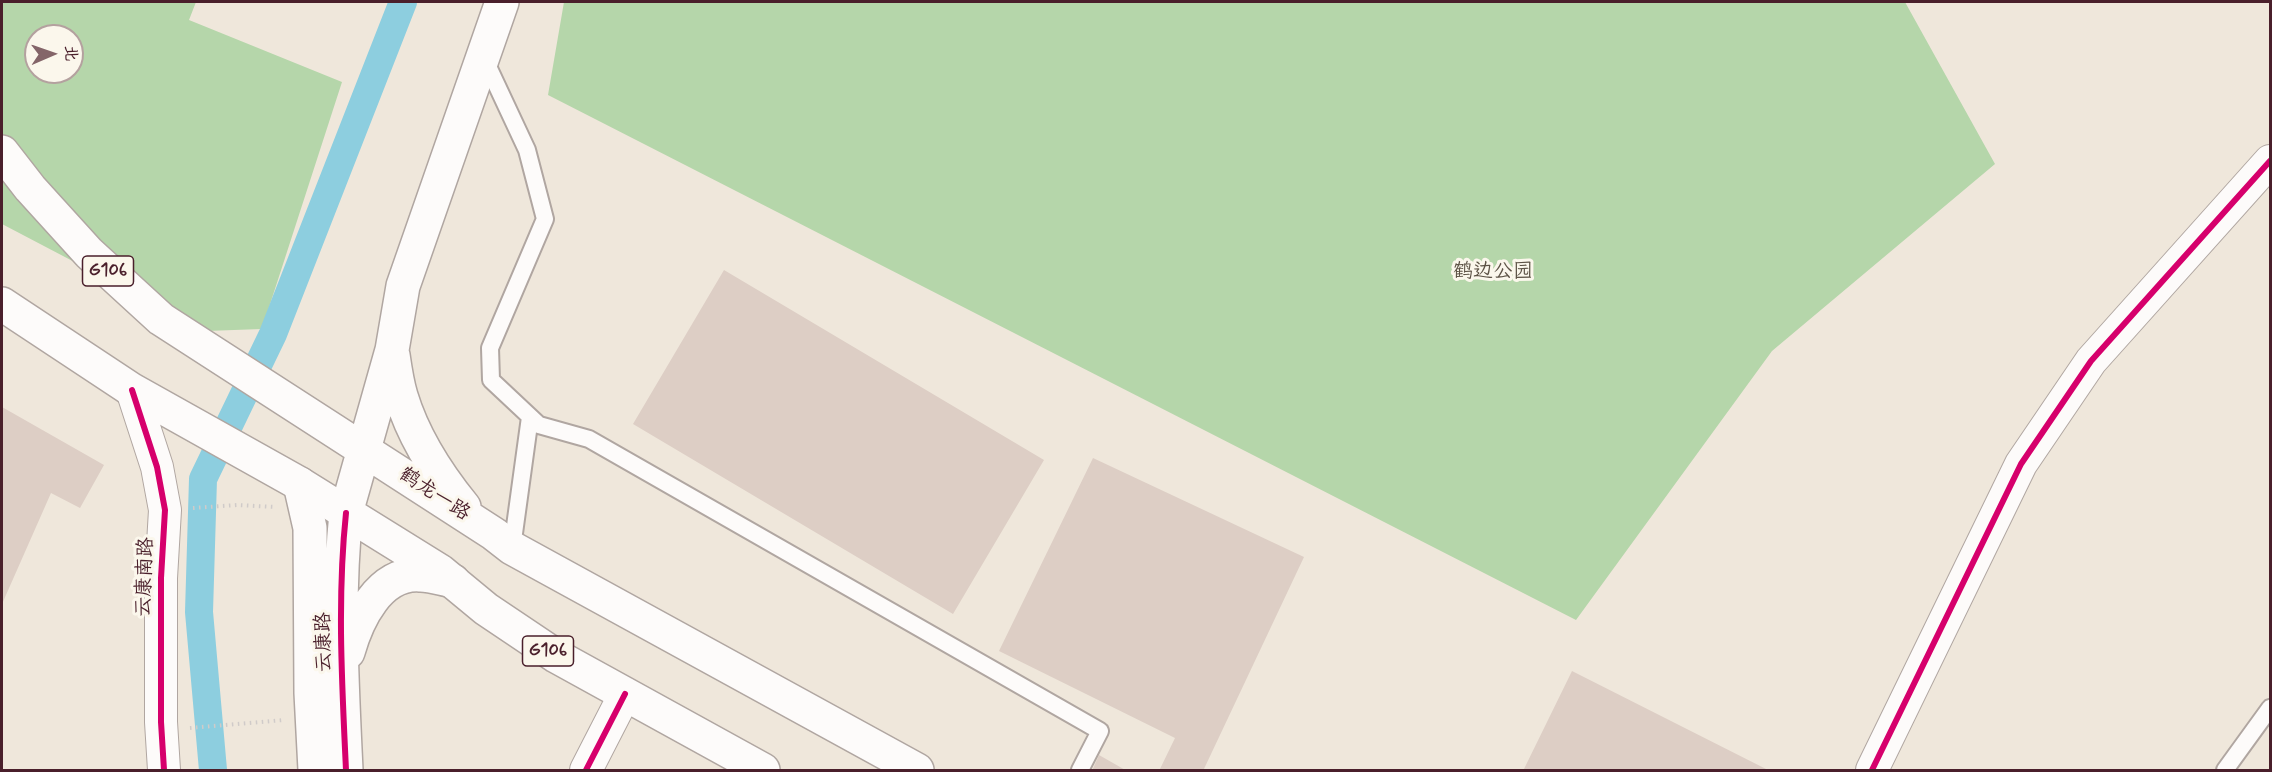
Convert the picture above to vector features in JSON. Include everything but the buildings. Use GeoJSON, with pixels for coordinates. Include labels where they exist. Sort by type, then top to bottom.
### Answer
{"type":"FeatureCollection","features":[{"type":"Feature","properties":{"kind":"main road"},"geometry":{"type":"LineString","coordinates":[[392,350],[403,286],[502,2]]}},
{"type":"Feature","properties":{"kind":"main road","name":"鹤龙一路"},"geometry":{"type":"LineString","coordinates":[[2,152],[30,188],[89,253],[161,319],[503,541],[917,771]]}},
{"type":"Feature","properties":{"kind":"main road","name":"G106"},"geometry":{"type":"LineString","coordinates":[[2,304],[132,390],[300,484],[440,571],[486,609],[526,637],[763,771]]}},
{"type":"Feature","properties":{"kind":"main road","name":"云康路"},"geometry":{"type":"LineString","coordinates":[[346,771],[341,564],[346,513],[392,350]]}},
{"type":"Feature","properties":{"kind":"main road","name":"G106"},"geometry":{"type":"LineString","coordinates":[[392,350],[401,397],[415,434],[453,493],[475,519],[503,541]]}},
{"type":"Feature","properties":{"kind":"main road","name":"云康路"},"geometry":{"type":"LineString","coordinates":[[300,484],[310,528],[315,771]]}},
{"type":"Feature","properties":{"kind":"main road"},"geometry":{"type":"LineString","coordinates":[[342,674],[358,622],[367,607],[385,586],[403,577],[419,574],[453,581]]}},
{"type":"Feature","properties":{"kind":"street"},"geometry":{"type":"LineString","coordinates":[[1872,771],[2021,464],[2091,361],[2271,161]]}},
{"type":"Feature","properties":{"kind":"street","name":"云康南路"},"geometry":{"type":"LineString","coordinates":[[132,390],[157,467],[165,510],[161,578],[164,771]]}},
{"type":"Feature","properties":{"kind":"street"},"geometry":{"type":"LineString","coordinates":[[586,771],[625,694]]}},
{"type":"Feature","properties":{"kind":"lane"},"geometry":{"type":"LineString","coordinates":[[483,57],[526,150],[545,219],[490,348],[491,380],[539,425],[589,439],[1100,731],[1080,771]]}},
{"type":"Feature","properties":{"kind":"lane"},"geometry":{"type":"LineString","coordinates":[[503,541],[530,417]]}},
{"type":"Feature","properties":{"kind":"lane"},"geometry":{"type":"LineString","coordinates":[[2225,771],[2271,708]]}},
{"type":"Feature","properties":{"kind":"path"},"geometry":{"type":"LineString","coordinates":[[191,508],[237,505]]}},
{"type":"Feature","properties":{"kind":"path"},"geometry":{"type":"LineString","coordinates":[[162,730],[313,718]]}},
{"type":"Feature","properties":{"kind":"green space"},"geometry":{"type":"Polygon","coordinates":[[[2,2],[196,2],[189,20],[342,82],[262,329],[206,331],[2,224],[2,2]]]}},
{"type":"Feature","properties":{"kind":"green space","name":"鹤边公园"},"geometry":{"type":"Polygon","coordinates":[[[564,2],[1905,2],[1995,164],[1772,351],[1576,620],[548,95],[564,2]]]}},
{"type":"Feature","properties":{"kind":"waterway"},"geometry":{"type":"LineString","coordinates":[[213,770],[199,612],[203,479],[273,334],[403,2]]}},
{"type":"Feature","properties":{"kind":"cycle path"},"geometry":{"type":"LineString","coordinates":[[1872,770],[2021,464],[2091,361],[2270,161]]}},
{"type":"Feature","properties":{"kind":"cycle path"},"geometry":{"type":"LineString","coordinates":[[132,390],[157,467],[165,510],[161,578],[161,722],[164,770]]}},
{"type":"Feature","properties":{"kind":"cycle path"},"geometry":{"type":"LineString","coordinates":[[346,513],[341,610],[346,770]]}},
{"type":"Feature","properties":{"kind":"cycle path"},"geometry":{"type":"LineString","coordinates":[[586,770],[625,694]]}}]}
